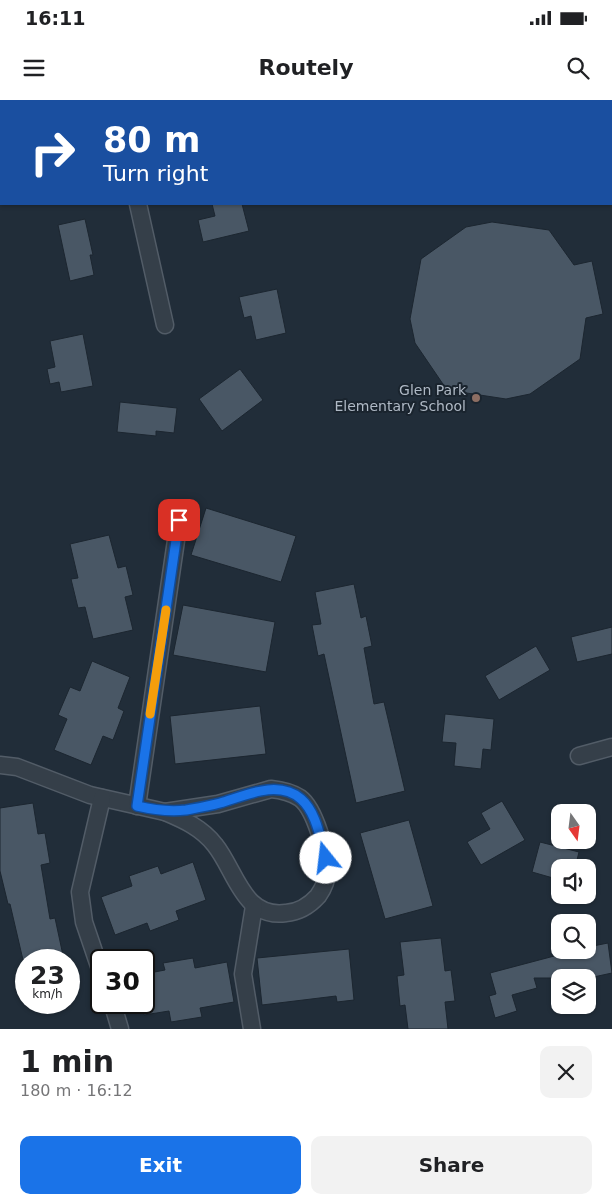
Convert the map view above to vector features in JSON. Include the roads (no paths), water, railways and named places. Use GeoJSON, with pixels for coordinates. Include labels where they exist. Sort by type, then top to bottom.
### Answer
{"type":"FeatureCollection","features":[{"type":"Feature","properties":{"kind":"street"},"geometry":{"type":"LineString","coordinates":[[138,205],[165,325]]}},
{"type":"Feature","properties":{"kind":"street"},"geometry":{"type":"LineString","coordinates":[[137,806],[179,520]]}},
{"type":"Feature","properties":{"kind":"street"},"geometry":{"type":"LineString","coordinates":[[579,756],[612,747]]}},
{"type":"Feature","properties":{"kind":"street"},"geometry":{"type":"LineString","coordinates":[[0,765],[17,767],[102,798],[165,812],[196,827],[215,845],[246,899],[254,906],[266,912],[282,914],[297,912],[307,906],[319,894],[326,882],[326,858],[315,822],[300,798],[290,792],[271,789],[218,804],[165,812]]}},
{"type":"Feature","properties":{"kind":"street"},"geometry":{"type":"LineString","coordinates":[[93,949],[84,922],[80,892],[102,798]]}},
{"type":"Feature","properties":{"kind":"street"},"geometry":{"type":"LineString","coordinates":[[252,1029],[243,974],[254,906]]}},
{"type":"Feature","properties":{"kind":"street"},"geometry":{"type":"LineString","coordinates":[[116,1014],[120,1029]]}},
{"type":"Feature","properties":{"kind":"place","name":"Glen Park Elementary School"},"geometry":{"type":"Point","coordinates":[476,398]}}]}
